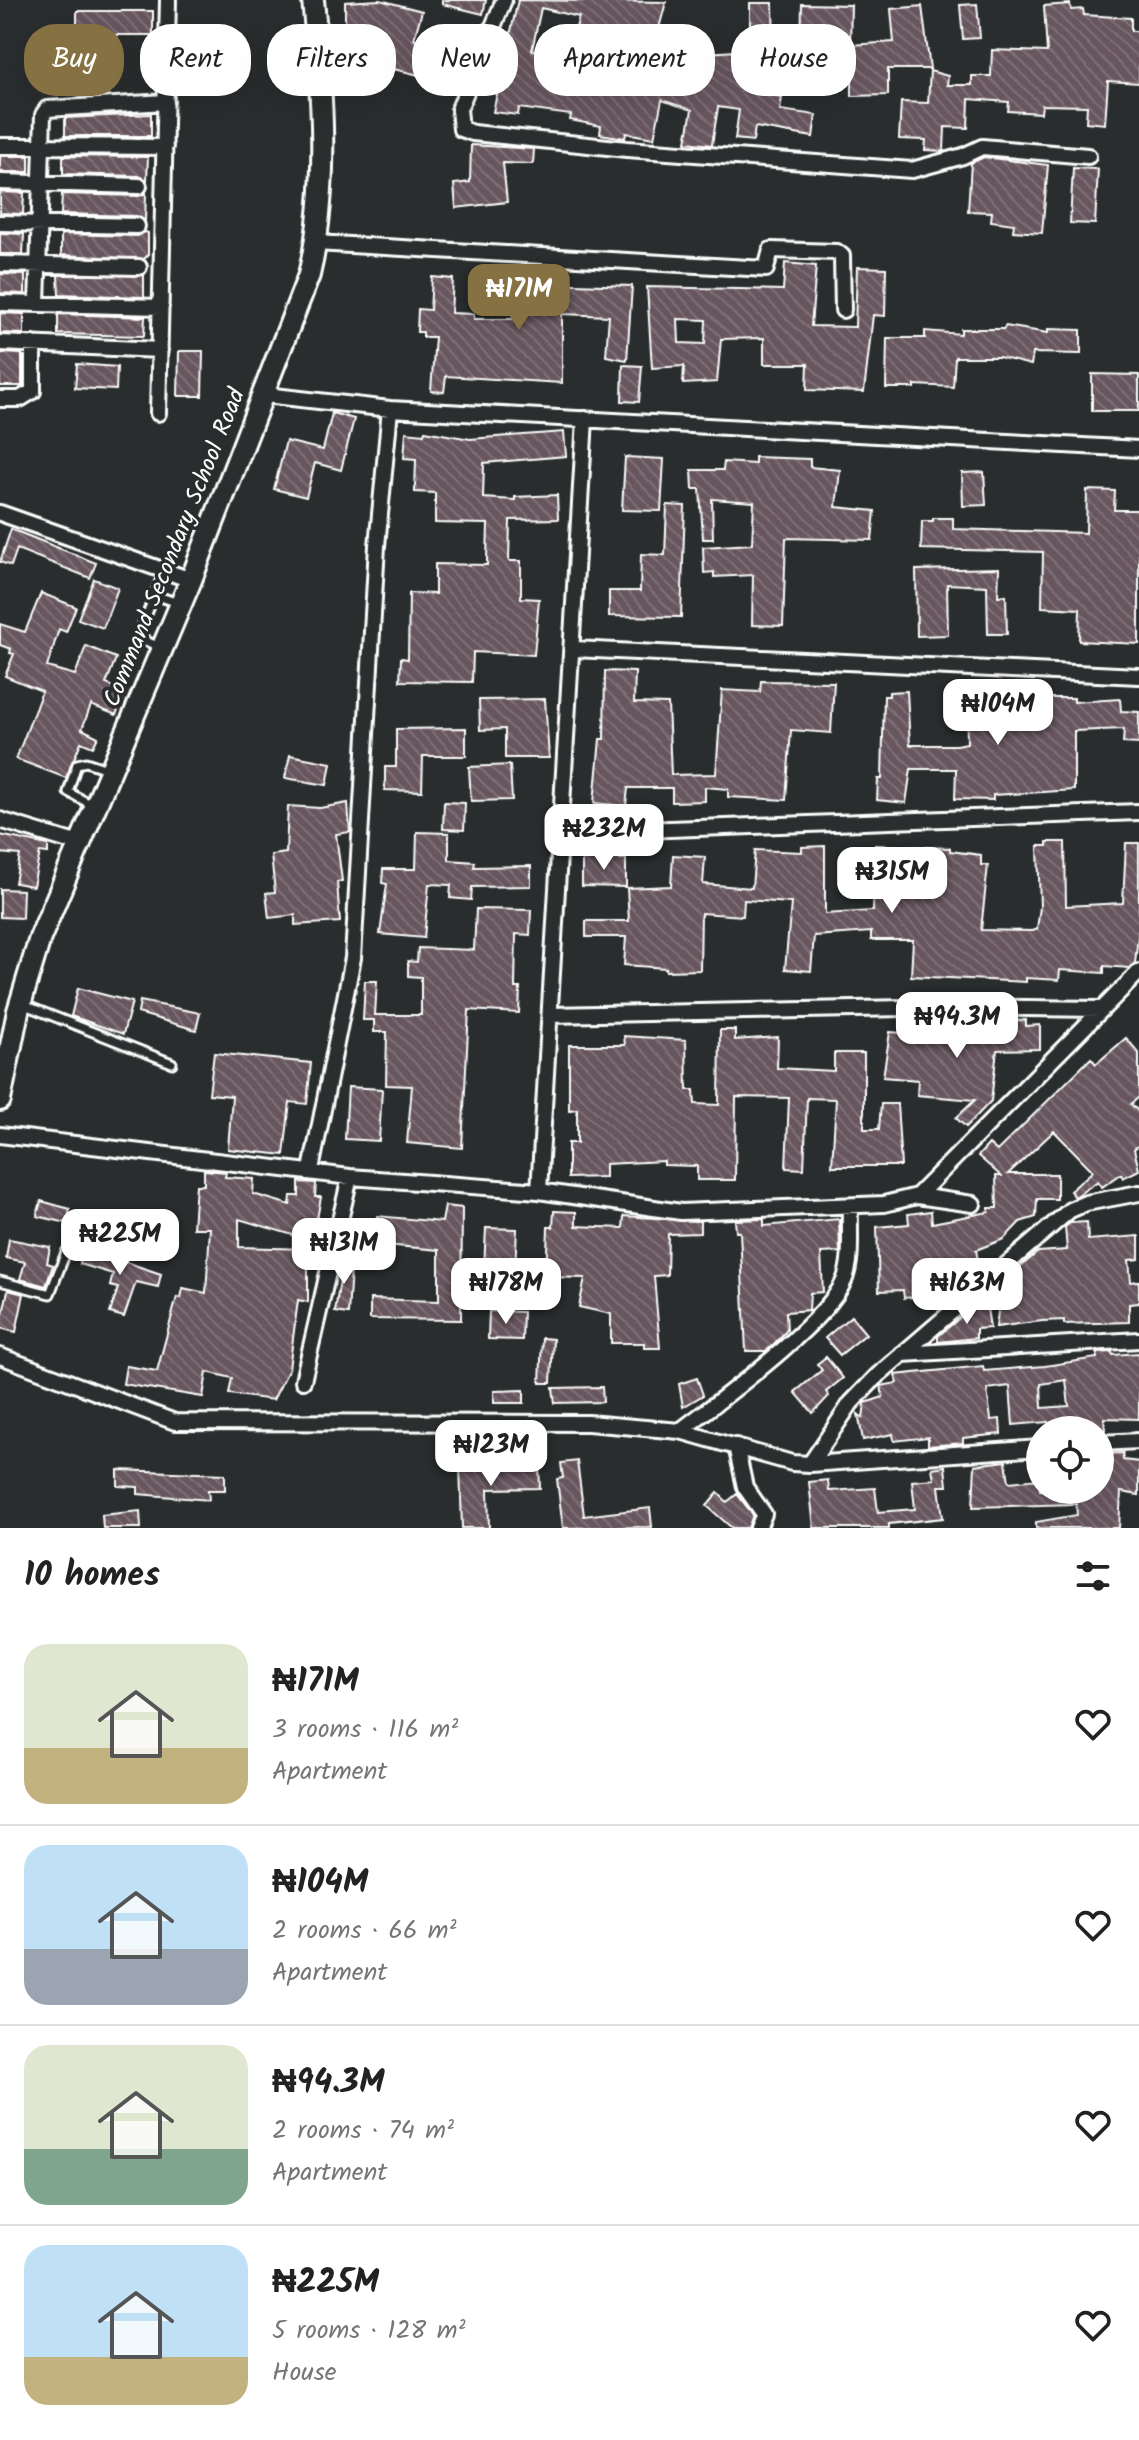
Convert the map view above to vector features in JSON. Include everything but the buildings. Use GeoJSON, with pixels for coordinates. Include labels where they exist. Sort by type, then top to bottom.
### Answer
{"type":"FeatureCollection","features":[{"type":"Feature","properties":{"kind":"main road","name":"Command Secondary School Road"},"geometry":{"type":"LineString","coordinates":[[0,1100],[2,1073],[40,938],[82,845],[191,580],[299,303],[316,243],[321,181],[313,0]]}},
{"type":"Feature","properties":{"kind":"street"},"geometry":{"type":"LineString","coordinates":[[158,413],[168,0]]}},
{"type":"Feature","properties":{"kind":"street"},"geometry":{"type":"LineString","coordinates":[[504,0],[459,109],[461,129],[473,133],[673,153],[912,170],[963,156],[982,147],[1088,156]]}},
{"type":"Feature","properties":{"kind":"street"},"geometry":{"type":"LineString","coordinates":[[37,304],[43,115],[47,109],[166,102]]}},
{"type":"Feature","properties":{"kind":"street"},"geometry":{"type":"LineString","coordinates":[[0,146],[165,147]]}},
{"type":"Feature","properties":{"kind":"street"},"geometry":{"type":"LineString","coordinates":[[0,182],[139,186]]}},
{"type":"Feature","properties":{"kind":"street"},"geometry":{"type":"LineString","coordinates":[[0,223],[137,226]]}},
{"type":"Feature","properties":{"kind":"street"},"geometry":{"type":"LineString","coordinates":[[316,243],[766,269],[771,250],[837,252],[842,256],[843,310]]}},
{"type":"Feature","properties":{"kind":"street"},"geometry":{"type":"LineString","coordinates":[[0,264],[139,267]]}},
{"type":"Feature","properties":{"kind":"street"},"geometry":{"type":"LineString","coordinates":[[0,303],[161,307]]}},
{"type":"Feature","properties":{"kind":"street"},"geometry":{"type":"LineString","coordinates":[[0,343],[160,350]]}},
{"type":"Feature","properties":{"kind":"street"},"geometry":{"type":"LineString","coordinates":[[0,399],[20,399],[33,391],[33,344]]}},
{"type":"Feature","properties":{"kind":"street"},"geometry":{"type":"LineString","coordinates":[[265,395],[390,409],[1139,449]]}},
{"type":"Feature","properties":{"kind":"street"},"geometry":{"type":"LineString","coordinates":[[311,1170],[353,958],[377,546],[390,409]]}},
{"type":"Feature","properties":{"kind":"street"},"geometry":{"type":"LineString","coordinates":[[539,1191],[574,649],[573,576],[585,419]]}},
{"type":"Feature","properties":{"kind":"street"},"geometry":{"type":"LineString","coordinates":[[0,513],[191,580]]}},
{"type":"Feature","properties":{"kind":"street"},"geometry":{"type":"LineString","coordinates":[[574,649],[1139,676]]}},
{"type":"Feature","properties":{"kind":"street"},"geometry":{"type":"LineString","coordinates":[[560,833],[1139,812]]}},
{"type":"Feature","properties":{"kind":"street"},"geometry":{"type":"LineString","coordinates":[[0,820],[82,845]]}},
{"type":"Feature","properties":{"kind":"street"},"geometry":{"type":"LineString","coordinates":[[917,1196],[1139,972]]}},
{"type":"Feature","properties":{"kind":"street"},"geometry":{"type":"LineString","coordinates":[[550,1015],[956,1007],[1101,1009]]}},
{"type":"Feature","properties":{"kind":"street"},"geometry":{"type":"LineString","coordinates":[[0,1135],[350,1177],[539,1191],[681,1212],[850,1207],[917,1196],[973,1204]]}},
{"type":"Feature","properties":{"kind":"street"},"geometry":{"type":"LineString","coordinates":[[303,1381],[350,1177]]}},
{"type":"Feature","properties":{"kind":"street"},"geometry":{"type":"LineString","coordinates":[[810,1464],[851,1403],[902,1354],[1070,1210],[1086,1203],[1139,1193]]}},
{"type":"Feature","properties":{"kind":"street"},"geometry":{"type":"LineString","coordinates":[[680,1431],[765,1364],[829,1304],[845,1280],[850,1207]]}},
{"type":"Feature","properties":{"kind":"street"},"geometry":{"type":"LineString","coordinates":[[902,1354],[1139,1340]]}},
{"type":"Feature","properties":{"kind":"street"},"geometry":{"type":"LineString","coordinates":[[0,1356],[175,1422],[588,1423],[680,1431],[792,1463],[810,1464],[1026,1449]]}},
{"type":"Feature","properties":{"kind":"street"},"geometry":{"type":"LineString","coordinates":[[1114,1442],[1139,1441]]}},
{"type":"Feature","properties":{"kind":"street"},"geometry":{"type":"LineString","coordinates":[[736,1446],[745,1487],[764,1514],[758,1528]]}},
{"type":"Feature","properties":{"kind":"lane"},"geometry":{"type":"LineString","coordinates":[[163,648],[142,636],[152,594],[164,571]]}},
{"type":"Feature","properties":{"kind":"lane"},"geometry":{"type":"LineString","coordinates":[[152,594],[181,604]]}},
{"type":"Feature","properties":{"kind":"lane"},"geometry":{"type":"LineString","coordinates":[[97,807],[68,792],[77,764],[86,762],[112,771]]}},
{"type":"Feature","properties":{"kind":"lane"},"geometry":{"type":"LineString","coordinates":[[20,1003],[172,1063]]}},
{"type":"Feature","properties":{"kind":"lane"},"geometry":{"type":"LineString","coordinates":[[0,1281],[50,1294],[66,1252]]}}]}
